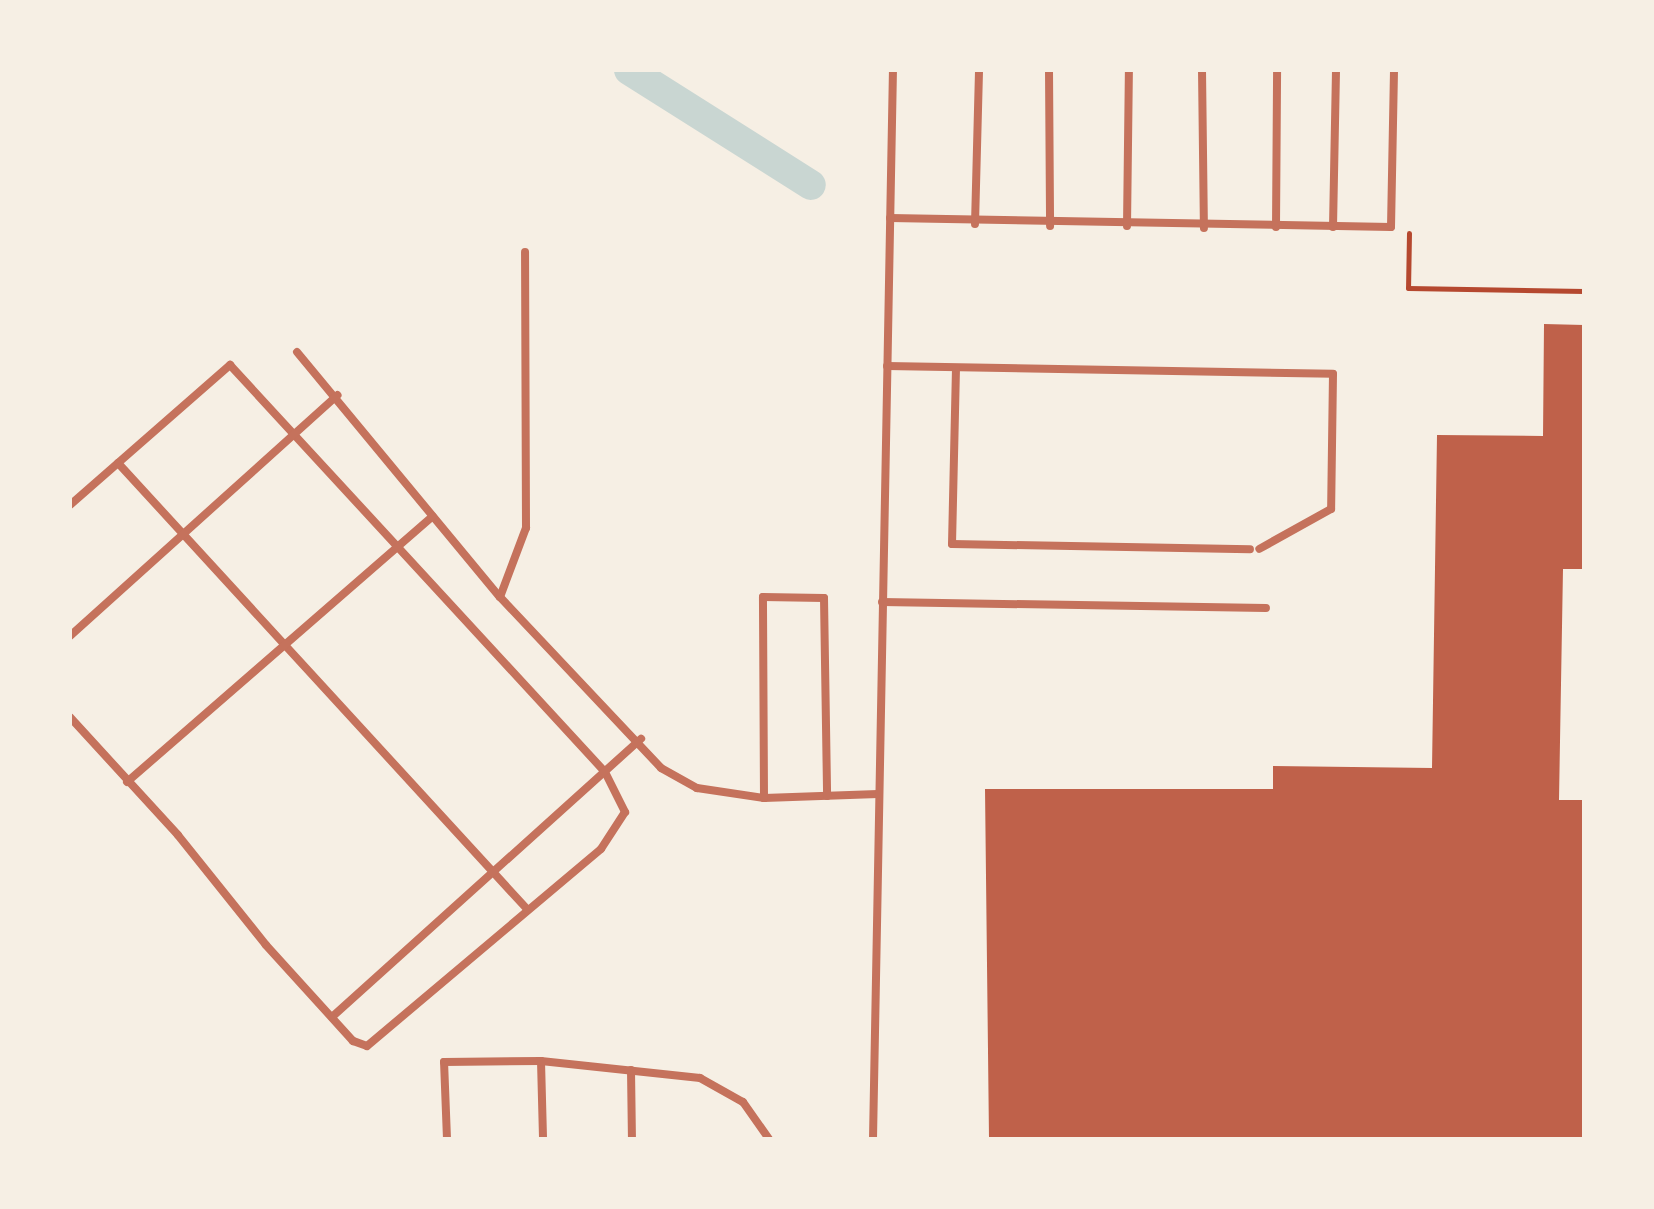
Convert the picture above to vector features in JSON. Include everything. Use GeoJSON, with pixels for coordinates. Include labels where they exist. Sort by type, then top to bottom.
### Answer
{"type":"FeatureCollection","features":[{"type":"Feature","properties":{"kind":"lane"},"geometry":{"type":"LineString","coordinates":[[874,1139],[893,70]]}},
{"type":"Feature","properties":{"kind":"lane"},"geometry":{"type":"LineString","coordinates":[[975,224],[979,70]]}},
{"type":"Feature","properties":{"kind":"lane"},"geometry":{"type":"LineString","coordinates":[[1049,70],[1050,226]]}},
{"type":"Feature","properties":{"kind":"lane"},"geometry":{"type":"LineString","coordinates":[[1127,226],[1129,70]]}},
{"type":"Feature","properties":{"kind":"lane"},"geometry":{"type":"LineString","coordinates":[[1202,70],[1204,228]]}},
{"type":"Feature","properties":{"kind":"lane"},"geometry":{"type":"LineString","coordinates":[[1276,70],[1276,227]]}},
{"type":"Feature","properties":{"kind":"lane"},"geometry":{"type":"LineString","coordinates":[[1333,227],[1336,70]]}},
{"type":"Feature","properties":{"kind":"lane"},"geometry":{"type":"LineString","coordinates":[[890,218],[1050,226],[1391,226],[1394,70]]}},
{"type":"Feature","properties":{"kind":"lane"},"geometry":{"type":"LineString","coordinates":[[500,597],[526,528],[526,252]]}},
{"type":"Feature","properties":{"kind":"lane"},"geometry":{"type":"LineString","coordinates":[[297,352],[338,396],[500,597],[640,739],[661,768],[696,788],[764,798],[878,794]]}},
{"type":"Feature","properties":{"kind":"lane"},"geometry":{"type":"LineString","coordinates":[[70,504],[226,364],[605,772],[625,812],[618,829],[374,1043],[353,1041],[70,717]]}},
{"type":"Feature","properties":{"kind":"lane"},"geometry":{"type":"LineString","coordinates":[[886,366],[1334,374],[1331,509],[1254,549],[952,544],[956,368]]}},
{"type":"Feature","properties":{"kind":"lane"},"geometry":{"type":"LineString","coordinates":[[70,636],[290,433],[338,396]]}},
{"type":"Feature","properties":{"kind":"lane"},"geometry":{"type":"LineString","coordinates":[[118,463],[527,909]]}},
{"type":"Feature","properties":{"kind":"lane"},"geometry":{"type":"LineString","coordinates":[[127,782],[433,516]]}},
{"type":"Feature","properties":{"kind":"lane"},"geometry":{"type":"LineString","coordinates":[[764,798],[763,597],[824,598],[827,796]]}},
{"type":"Feature","properties":{"kind":"lane"},"geometry":{"type":"LineString","coordinates":[[882,602],[1266,608]]}},
{"type":"Feature","properties":{"kind":"lane"},"geometry":{"type":"LineString","coordinates":[[332,1017],[640,739]]}},
{"type":"Feature","properties":{"kind":"lane"},"geometry":{"type":"LineString","coordinates":[[447,1139],[444,1062],[541,1062],[700,1078],[743,1102],[769,1139]]}},
{"type":"Feature","properties":{"kind":"lane"},"geometry":{"type":"LineString","coordinates":[[541,1062],[543,1139]]}},
{"type":"Feature","properties":{"kind":"lane"},"geometry":{"type":"LineString","coordinates":[[631,1070],[632,1139]]}},
{"type":"Feature","properties":{"kind":"path"},"geometry":{"type":"LineString","coordinates":[[1408,288],[1584,291]]}},
{"type":"Feature","properties":{"kind":"building"},"geometry":{"type":"Polygon","coordinates":[[[1544,324],[1584,325],[1584,569],[1563,569],[1559,800],[1584,800],[1584,1139],[989,1139],[985,789],[1273,789],[1273,766],[1432,768],[1437,435],[1543,436],[1544,324]]]}},
{"type":"Feature","properties":{"kind":"waterway"},"geometry":{"type":"LineString","coordinates":[[629,70],[811,185]]}}]}
